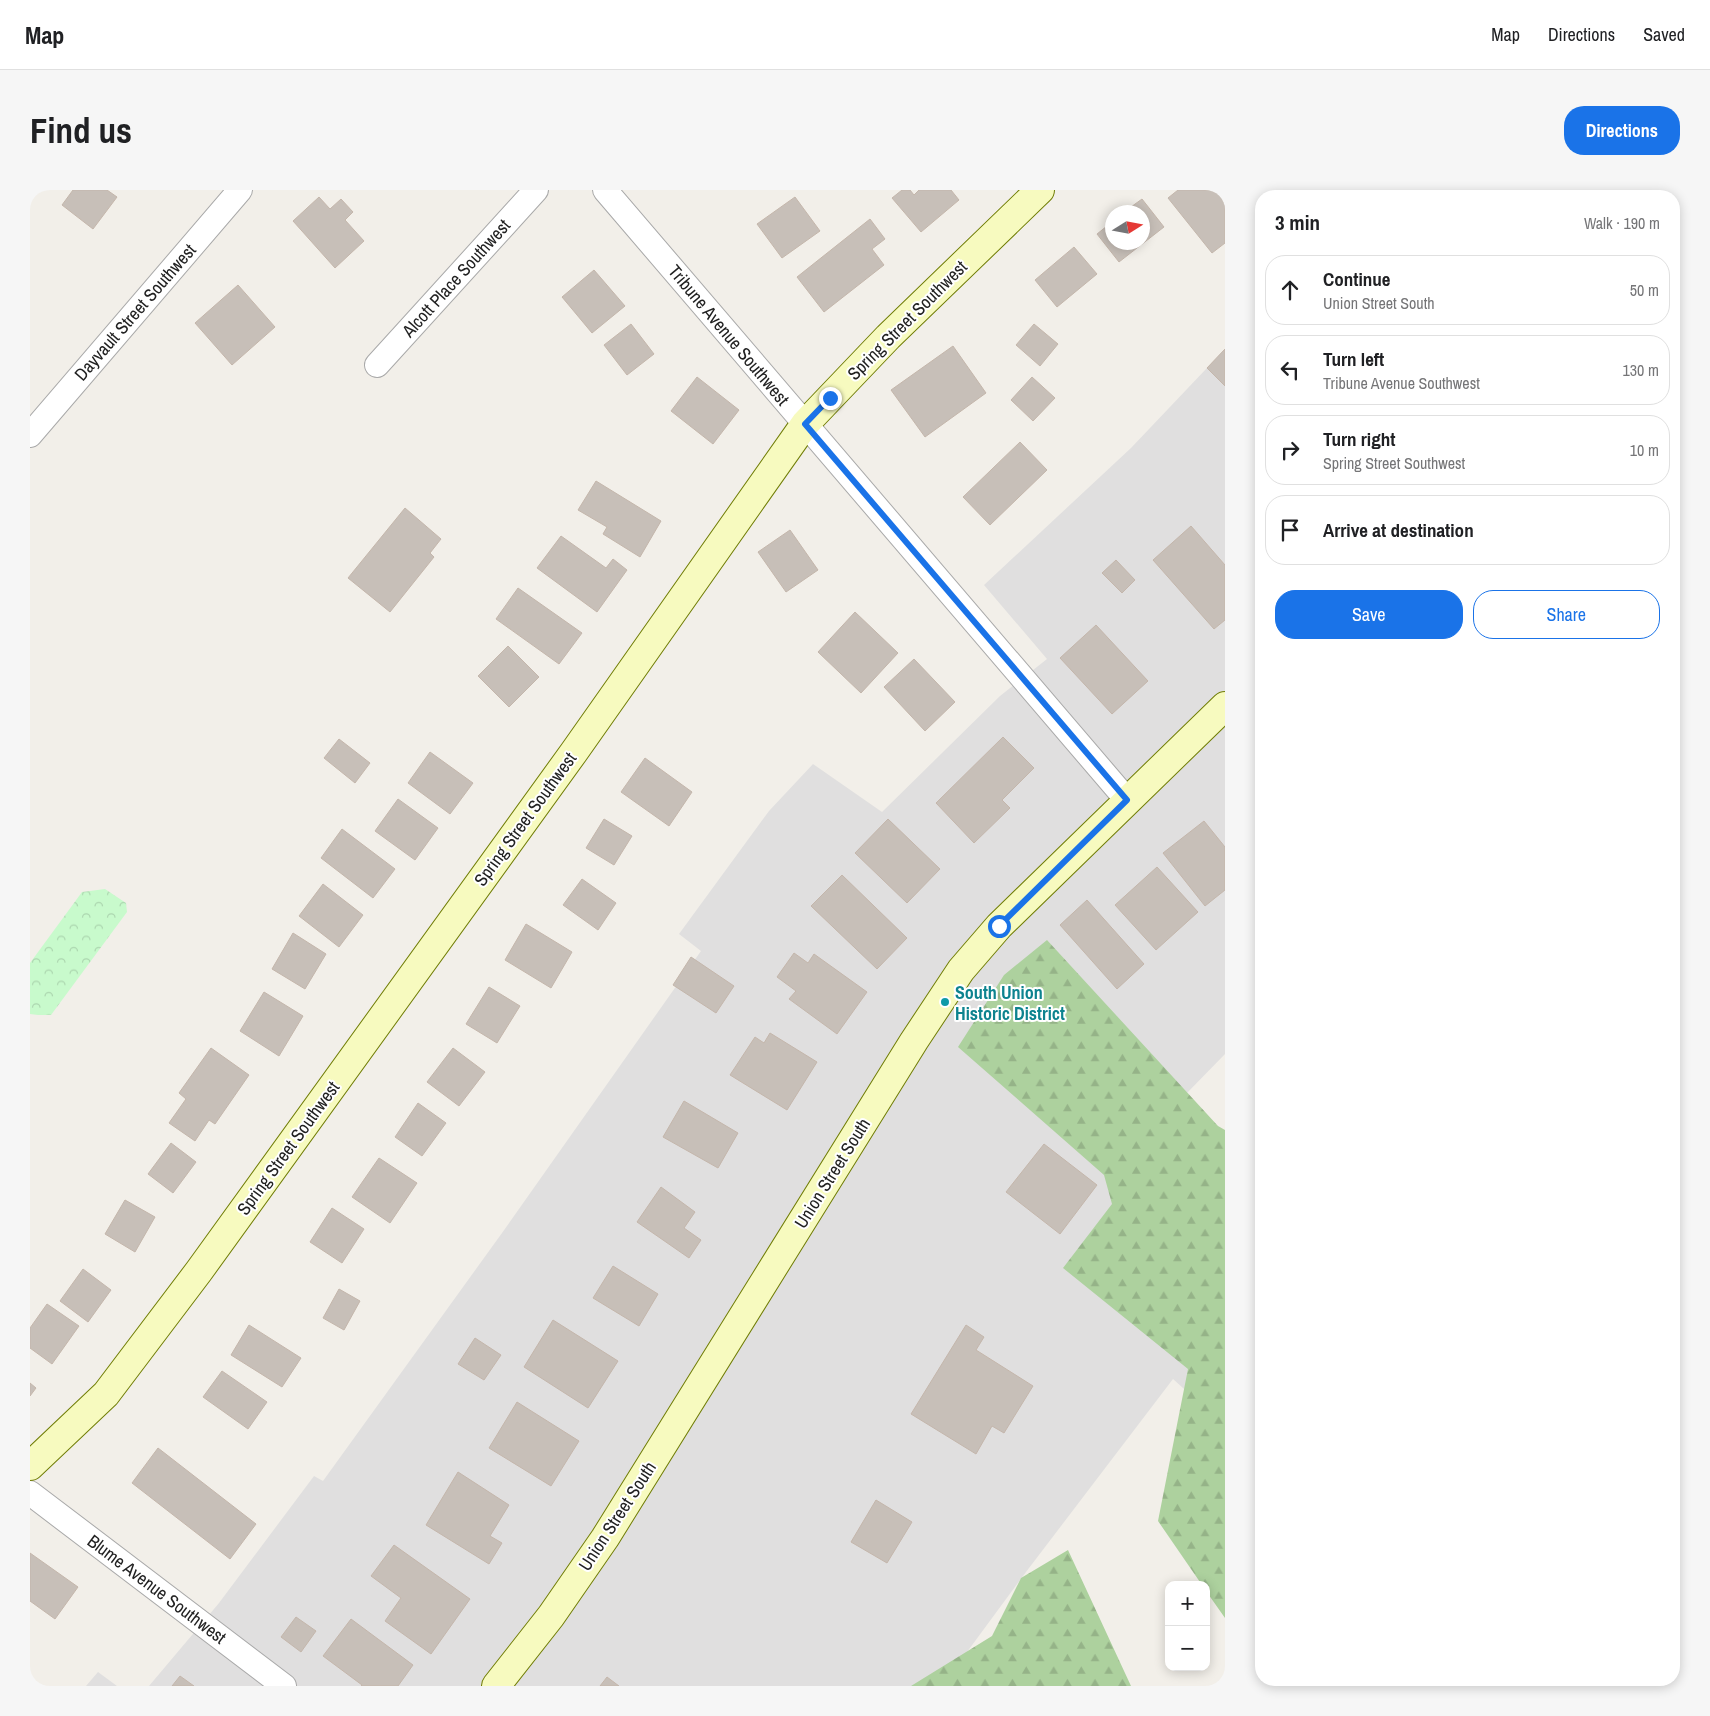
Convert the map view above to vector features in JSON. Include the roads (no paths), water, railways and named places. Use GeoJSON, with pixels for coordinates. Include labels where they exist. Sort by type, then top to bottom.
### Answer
{"type":"FeatureCollection","features":[{"type":"Feature","properties":{"kind":"street","name":"Dayvault Street Southwest"},"geometry":{"type":"LineString","coordinates":[[30,435],[240,190]]}},
{"type":"Feature","properties":{"kind":"street","name":"Alcott Place Southwest"},"geometry":{"type":"LineString","coordinates":[[377,365],[536,190]]}},
{"type":"Feature","properties":{"kind":"street","name":"Tribune Avenue Southwest"},"geometry":{"type":"LineString","coordinates":[[605,190],[1127,800]]}},
{"type":"Feature","properties":{"kind":"street","name":"Spring Street Southwest"},"geometry":{"type":"LineString","coordinates":[[30,1466],[106,1394],[193,1278],[574,752],[805,424],[888,337],[1040,190]]}},
{"type":"Feature","properties":{"kind":"street","name":"Union Street South"},"geometry":{"type":"LineString","coordinates":[[496,1686],[551,1616],[605,1538],[914,1041],[962,970],[999,926],[1225,706]]}},
{"type":"Feature","properties":{"kind":"street","name":"Blume Avenue Southwest"},"geometry":{"type":"LineString","coordinates":[[30,1493],[284,1686]]}},
{"type":"Feature","properties":{"kind":"place","name":"South Union Historic District"},"geometry":{"type":"Point","coordinates":[945,1002]}}]}
